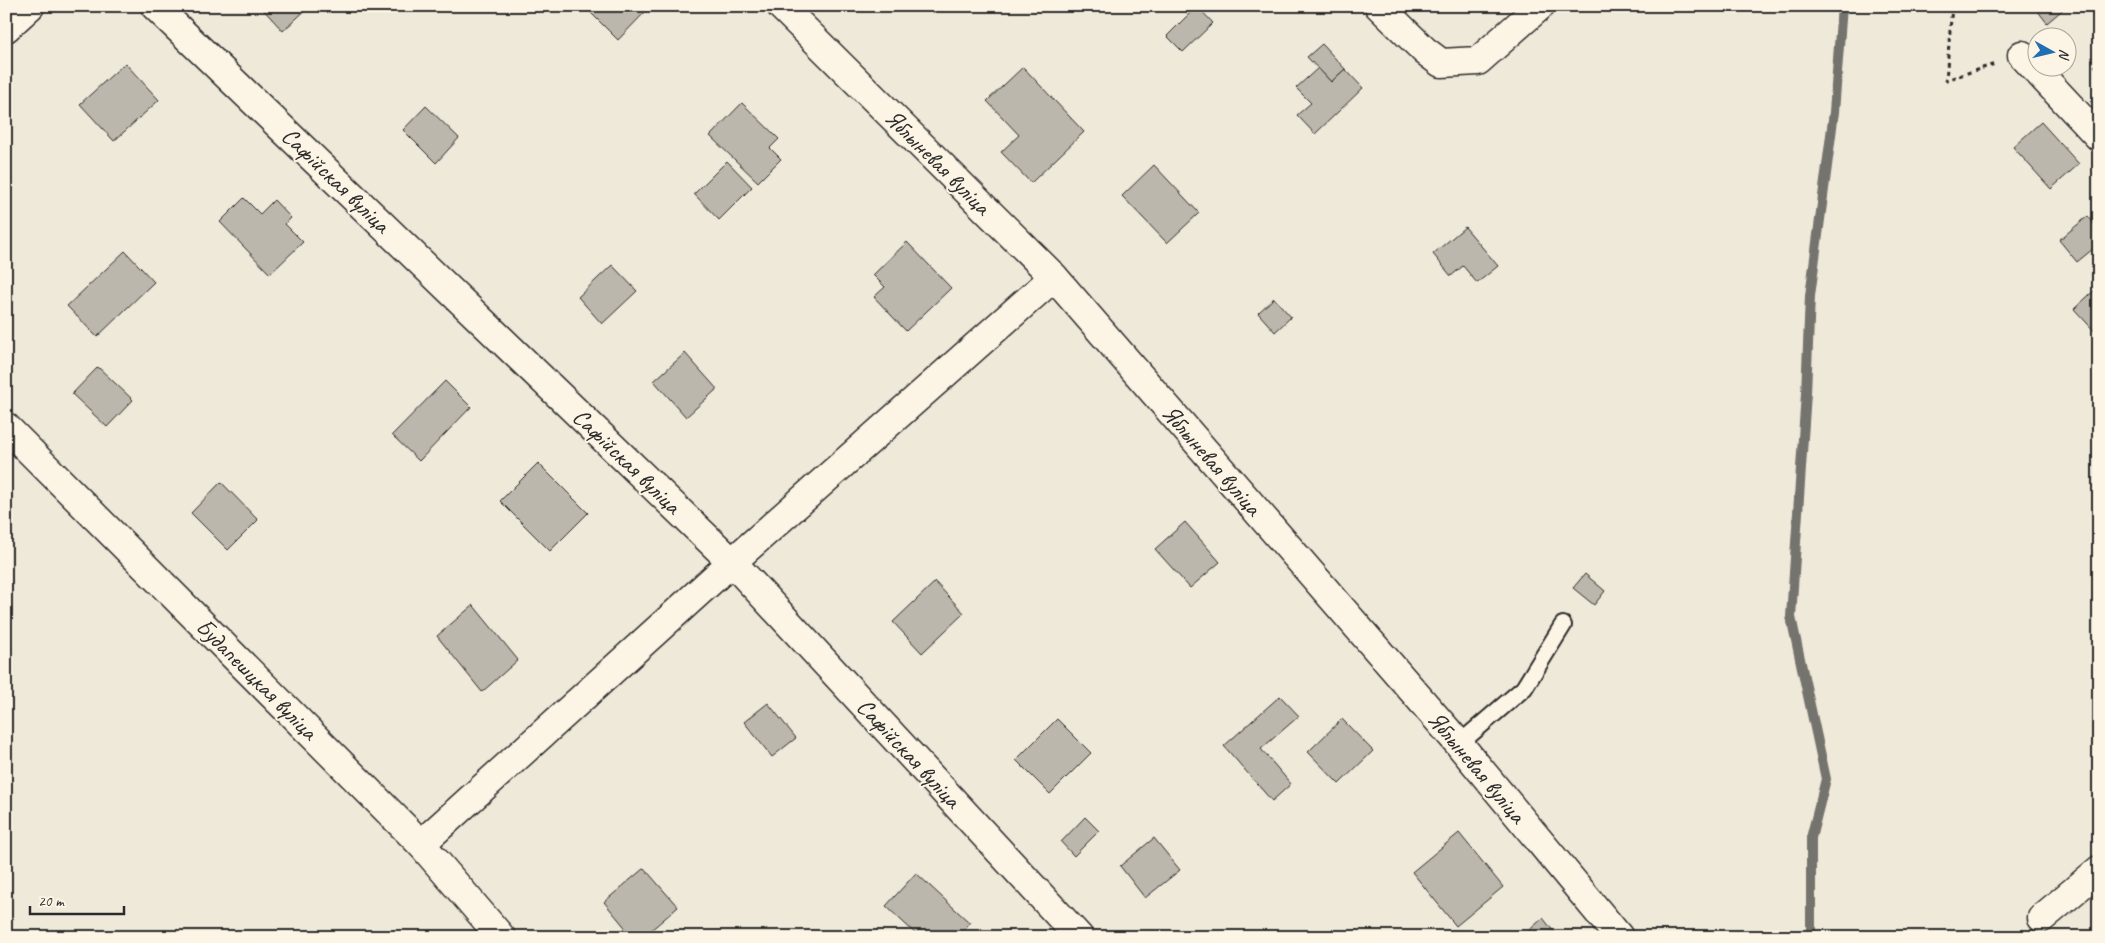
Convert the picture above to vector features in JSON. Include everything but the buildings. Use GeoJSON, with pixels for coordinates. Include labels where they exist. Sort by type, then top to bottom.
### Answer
{"type":"FeatureCollection","features":[{"type":"Feature","properties":{"kind":"street"},"geometry":{"type":"LineString","coordinates":[[6,28],[30,6]]}},
{"type":"Feature","properties":{"kind":"street","name":"Сафійская вуліца"},"geometry":{"type":"LineString","coordinates":[[155,6],[732,562],[1079,937]]}},
{"type":"Feature","properties":{"kind":"street","name":"Яблыневая вуліца"},"geometry":{"type":"LineString","coordinates":[[781,6],[1054,277],[1458,744],[1619,937]]}},
{"type":"Feature","properties":{"kind":"street"},"geometry":{"type":"LineString","coordinates":[[1379,6],[1425,52],[1441,63],[1478,62],[1540,6]]}},
{"type":"Feature","properties":{"kind":"street"},"geometry":{"type":"LineString","coordinates":[[2022,55],[2099,137]]}},
{"type":"Feature","properties":{"kind":"street"},"geometry":{"type":"LineString","coordinates":[[421,844],[732,562],[1054,277]]}},
{"type":"Feature","properties":{"kind":"street","name":"Будапешцкая вуліца"},"geometry":{"type":"LineString","coordinates":[[6,426],[421,844],[501,937]]}},
{"type":"Feature","properties":{"kind":"street"},"geometry":{"type":"LineString","coordinates":[[2042,918],[2099,870]]}},
{"type":"Feature","properties":{"kind":"lane"},"geometry":{"type":"LineString","coordinates":[[1458,744],[1524,688],[1563,624]]}},
{"type":"Feature","properties":{"kind":"path"},"geometry":{"type":"LineString","coordinates":[[1952,6],[1946,80],[2022,55]]}},
{"type":"Feature","properties":{"kind":"waterway"},"geometry":{"type":"LineString","coordinates":[[1811,937],[1811,838],[1826,779],[1791,617],[1806,393],[1810,296],[1834,112],[1842,6]]}}]}
